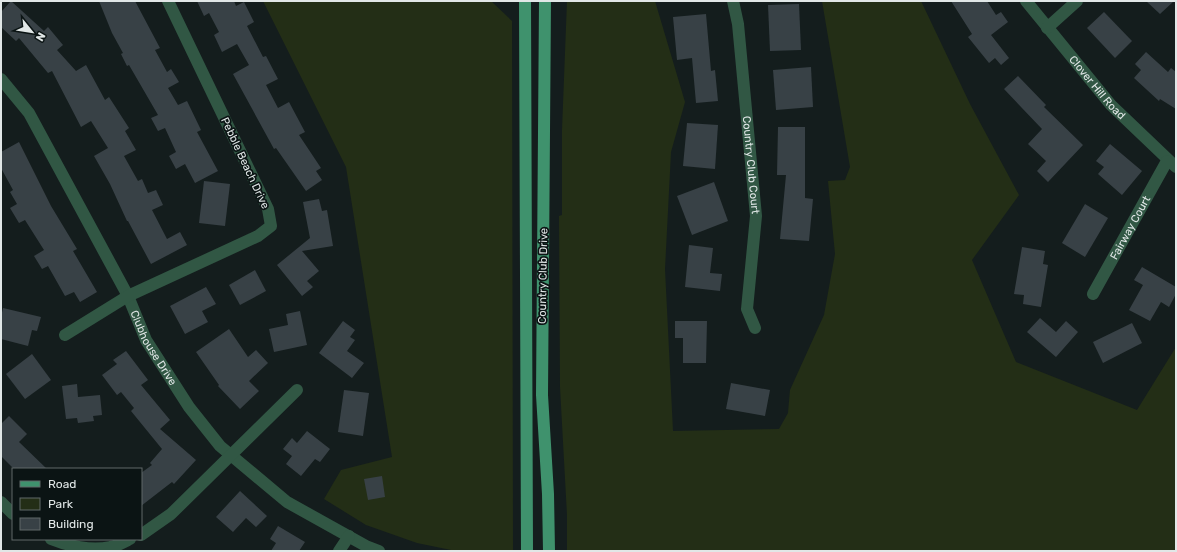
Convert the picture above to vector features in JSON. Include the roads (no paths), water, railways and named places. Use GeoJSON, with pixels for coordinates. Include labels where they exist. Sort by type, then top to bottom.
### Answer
{"type":"FeatureCollection","features":[{"type":"Feature","properties":{"kind":"main road","name":"Country Club Drive"},"geometry":{"type":"LineString","coordinates":[[525,1],[527,551]]}},
{"type":"Feature","properties":{"kind":"main road","name":"Country Club Drive"},"geometry":{"type":"LineString","coordinates":[[545,1],[542,395],[548,494],[549,551]]}},
{"type":"Feature","properties":{"kind":"street","name":"Pebble Beach Drive"},"geometry":{"type":"LineString","coordinates":[[128,296],[258,236],[271,226],[268,209],[168,1]]}},
{"type":"Feature","properties":{"kind":"street","name":"Country Club Court"},"geometry":{"type":"LineString","coordinates":[[733,1],[738,24],[756,216],[746,309],[755,328]]}},
{"type":"Feature","properties":{"kind":"street","name":"Clover Hill Road"},"geometry":{"type":"LineString","coordinates":[[1026,1],[1111,106],[1172,164]]}},
{"type":"Feature","properties":{"kind":"street"},"geometry":{"type":"LineString","coordinates":[[1047,28],[1077,1]]}},
{"type":"Feature","properties":{"kind":"street","name":"Clubhouse Drive"},"geometry":{"type":"LineString","coordinates":[[1,79],[29,113],[128,296],[146,340],[189,407],[220,446],[287,502],[379,551]]}},
{"type":"Feature","properties":{"kind":"street","name":"Fairway Court"},"geometry":{"type":"LineString","coordinates":[[1093,294],[1172,164]]}},
{"type":"Feature","properties":{"kind":"street"},"geometry":{"type":"LineString","coordinates":[[65,335],[128,296]]}},
{"type":"Feature","properties":{"kind":"street"},"geometry":{"type":"LineString","coordinates":[[142,534],[171,514],[232,456],[297,390]]}},
{"type":"Feature","properties":{"kind":"street"},"geometry":{"type":"LineString","coordinates":[[1,502],[12,513]]}},
{"type":"Feature","properties":{"kind":"street"},"geometry":{"type":"LineString","coordinates":[[339,551],[349,536]]}},
{"type":"Feature","properties":{"kind":"street"},"geometry":{"type":"LineString","coordinates":[[54,540],[67,545],[94,548],[110,547],[128,540]]}}]}
